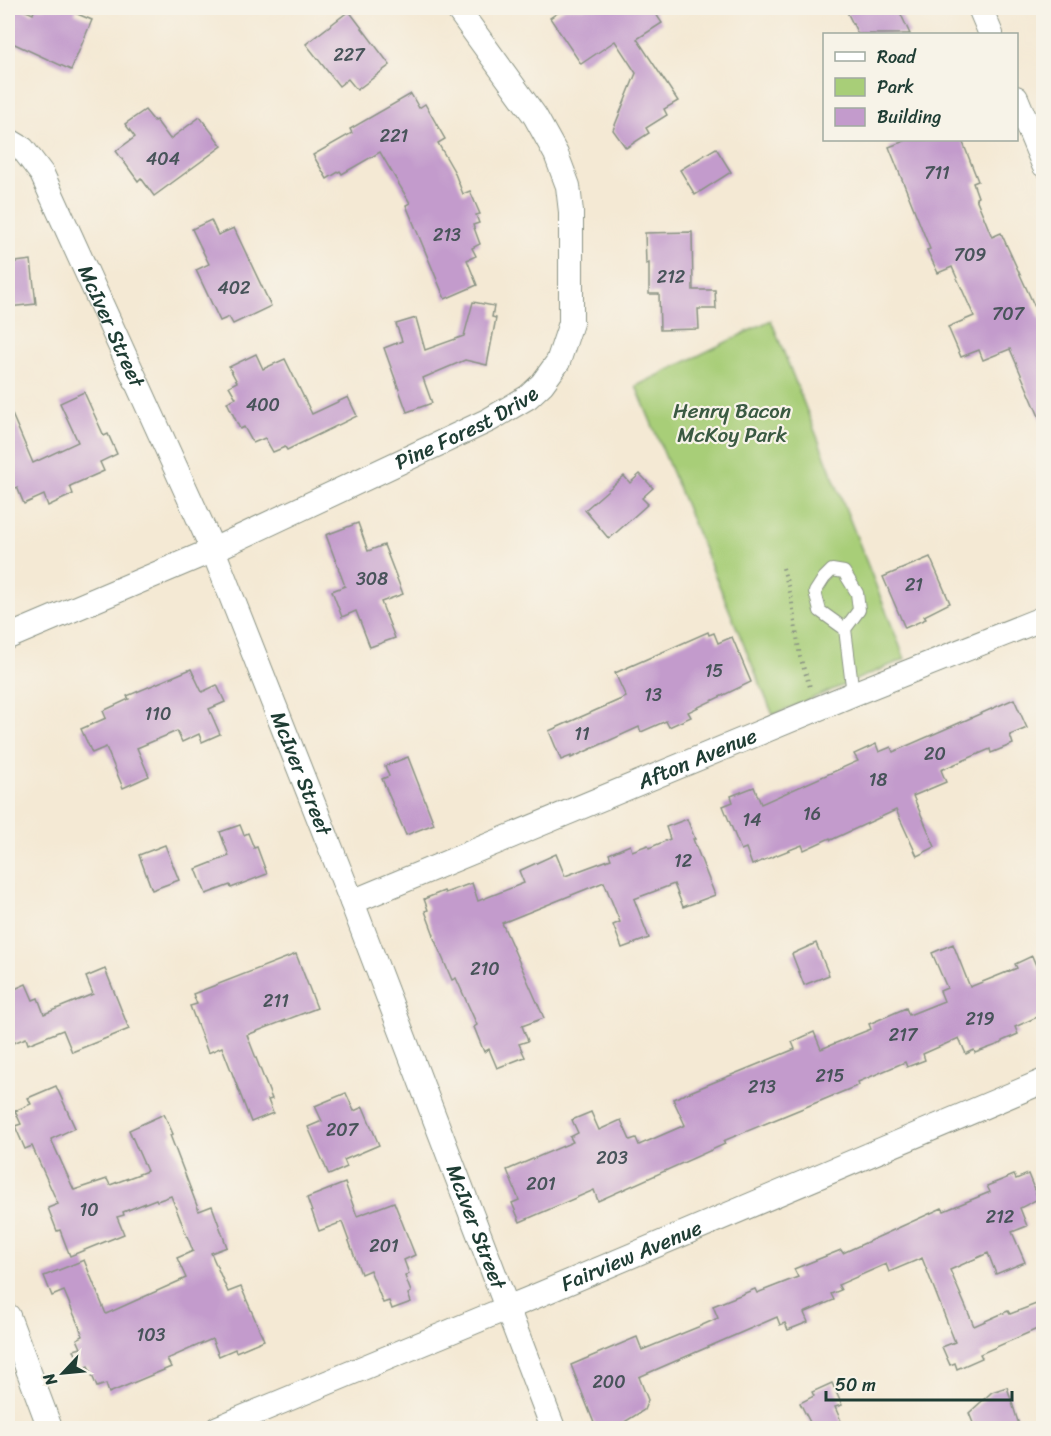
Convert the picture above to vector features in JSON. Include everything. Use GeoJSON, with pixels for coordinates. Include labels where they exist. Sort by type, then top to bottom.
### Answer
{"type":"FeatureCollection","features":[{"type":"Feature","properties":{"kind":"street","name":"Pine Forest Drive"},"geometry":{"type":"LineString","coordinates":[[8,637],[213,550],[508,409],[528,397],[542,384],[558,362],[571,322],[571,212],[568,186],[556,154],[535,116],[456,8]]}},
{"type":"Feature","properties":{"kind":"street"},"geometry":{"type":"LineString","coordinates":[[980,8],[991,33]]}},
{"type":"Feature","properties":{"kind":"street"},"geometry":{"type":"LineString","coordinates":[[1018,100],[1044,165]]}},
{"type":"Feature","properties":{"kind":"street","name":"McIver Street"},"geometry":{"type":"LineString","coordinates":[[8,140],[23,149],[42,174],[213,550],[352,902],[553,1428]]}},
{"type":"Feature","properties":{"kind":"street","name":"Afton Avenue"},"geometry":{"type":"LineString","coordinates":[[352,902],[853,694],[1044,618]]}},
{"type":"Feature","properties":{"kind":"street","name":"Fairview Avenue"},"geometry":{"type":"LineString","coordinates":[[218,1428],[507,1309],[1044,1081]]}},
{"type":"Feature","properties":{"kind":"street"},"geometry":{"type":"LineString","coordinates":[[8,1316],[50,1428]]}},
{"type":"Feature","properties":{"kind":"lane"},"geometry":{"type":"LineString","coordinates":[[845,629],[820,611],[815,592],[832,570],[844,572],[857,593],[860,610],[845,629],[853,694]]}},
{"type":"Feature","properties":{"kind":"path"},"geometry":{"type":"LineString","coordinates":[[783,568],[800,657],[811,687]]}},
{"type":"Feature","properties":{"kind":"green space","name":"Henry Bacon McKoy Park"},"geometry":{"type":"Polygon","coordinates":[[[771,320],[905,659],[773,715],[636,386],[771,320]]]}},
{"type":"Feature","properties":{"kind":"building"},"geometry":{"type":"Polygon","coordinates":[[[8,8],[19,8],[33,14],[35,8],[77,8],[75,13],[92,20],[71,70],[8,41],[8,8]]]}},
{"type":"Feature","properties":{"kind":"building"},"geometry":{"type":"Polygon","coordinates":[[[565,8],[652,8],[662,23],[637,39],[678,101],[664,109],[667,115],[646,128],[649,133],[626,148],[613,130],[636,73],[615,41],[581,64],[550,18],[565,8]]]}},
{"type":"Feature","properties":{"kind":"building"},"geometry":{"type":"Polygon","coordinates":[[[845,8],[898,8],[910,33],[858,33],[845,8]]]}},
{"type":"Feature","properties":{"kind":"building"},"geometry":{"type":"Polygon","coordinates":[[[349,11],[390,65],[357,90],[348,79],[339,86],[306,44],[349,11]]]}},
{"type":"Feature","properties":{"kind":"building"},"geometry":{"type":"Polygon","coordinates":[[[411,94],[419,108],[425,104],[445,139],[438,143],[454,171],[463,194],[470,191],[480,214],[476,215],[479,223],[473,225],[480,244],[472,248],[476,256],[467,260],[477,285],[445,299],[406,205],[410,203],[380,152],[342,174],[340,171],[327,179],[313,155],[352,133],[350,129],[411,94]]]}},
{"type":"Feature","properties":{"kind":"building"},"geometry":{"type":"Polygon","coordinates":[[[145,110],[154,121],[156,120],[170,139],[200,117],[222,146],[154,196],[141,178],[138,181],[116,151],[135,137],[125,124],[145,110]]]}},
{"type":"Feature","properties":{"kind":"building"},"geometry":{"type":"Polygon","coordinates":[[[904,141],[962,141],[978,181],[973,183],[978,197],[976,198],[992,237],[1001,233],[1044,327],[1044,428],[1010,349],[983,360],[979,350],[961,357],[948,327],[974,316],[952,267],[938,273],[927,250],[930,249],[889,147],[904,141]]]}},
{"type":"Feature","properties":{"kind":"building"},"geometry":{"type":"Polygon","coordinates":[[[716,148],[731,172],[695,195],[680,170],[716,148]]]}},
{"type":"Feature","properties":{"kind":"building"},"geometry":{"type":"Polygon","coordinates":[[[211,220],[218,235],[234,228],[271,306],[233,324],[229,317],[220,321],[196,270],[209,264],[192,229],[211,220]]]}},
{"type":"Feature","properties":{"kind":"building"},"geometry":{"type":"Polygon","coordinates":[[[692,232],[693,290],[715,290],[716,309],[698,309],[699,329],[660,330],[659,294],[649,294],[649,263],[646,264],[645,233],[692,232]]]}},
{"type":"Feature","properties":{"kind":"building"},"geometry":{"type":"Polygon","coordinates":[[[31,260],[36,304],[8,307],[8,263],[31,260]]]}},
{"type":"Feature","properties":{"kind":"building"},"geometry":{"type":"Polygon","coordinates":[[[473,302],[494,306],[492,317],[496,318],[487,365],[465,360],[423,378],[432,403],[407,412],[384,348],[402,341],[396,324],[416,318],[425,350],[464,336],[473,302]]]}},
{"type":"Feature","properties":{"kind":"building"},"geometry":{"type":"Polygon","coordinates":[[[256,354],[263,369],[285,359],[312,414],[348,397],[357,416],[287,450],[285,447],[273,452],[265,438],[253,443],[244,427],[240,429],[227,402],[236,398],[229,386],[237,382],[229,367],[256,354]]]}},
{"type":"Feature","properties":{"kind":"building"},"geometry":{"type":"Polygon","coordinates":[[[84,392],[104,436],[108,434],[117,454],[100,462],[104,471],[70,486],[73,494],[48,506],[44,495],[24,504],[17,487],[14,489],[8,475],[8,405],[33,463],[78,442],[60,403],[84,392]]]}},
{"type":"Feature","properties":{"kind":"building"},"geometry":{"type":"Polygon","coordinates":[[[640,474],[653,488],[642,498],[648,504],[609,539],[585,510],[624,476],[630,483],[640,474]]]}},
{"type":"Feature","properties":{"kind":"building"},"geometry":{"type":"Polygon","coordinates":[[[358,523],[368,551],[384,545],[403,594],[381,602],[395,638],[370,647],[356,611],[342,617],[332,591],[345,586],[326,535],[358,523]]]}},
{"type":"Feature","properties":{"kind":"building"},"geometry":{"type":"Polygon","coordinates":[[[930,557],[950,603],[924,616],[926,619],[905,628],[883,577],[930,557]]]}},
{"type":"Feature","properties":{"kind":"building"},"geometry":{"type":"Polygon","coordinates":[[[708,632],[709,635],[714,633],[718,643],[732,637],[751,682],[688,712],[691,717],[669,727],[666,721],[641,732],[639,727],[571,758],[571,756],[561,760],[549,731],[626,697],[615,673],[708,632]]]}},
{"type":"Feature","properties":{"kind":"building"},"geometry":{"type":"Polygon","coordinates":[[[191,669],[202,692],[217,685],[225,702],[209,709],[220,734],[202,742],[199,734],[182,742],[177,731],[137,748],[149,776],[123,788],[106,747],[92,753],[81,729],[106,718],[103,711],[129,699],[127,696],[191,669]]]}},
{"type":"Feature","properties":{"kind":"building"},"geometry":{"type":"Polygon","coordinates":[[[1014,699],[1027,728],[1010,735],[1013,744],[991,753],[990,749],[941,770],[946,782],[913,796],[935,847],[917,856],[896,810],[831,840],[830,838],[804,850],[802,845],[752,865],[746,848],[741,850],[723,806],[733,802],[731,796],[754,787],[761,804],[858,761],[854,754],[876,744],[879,752],[891,747],[893,752],[1014,699]]]}},
{"type":"Feature","properties":{"kind":"building"},"geometry":{"type":"Polygon","coordinates":[[[408,757],[434,824],[406,835],[382,779],[389,776],[385,766],[408,757]]]}},
{"type":"Feature","properties":{"kind":"building"},"geometry":{"type":"Polygon","coordinates":[[[687,819],[715,895],[683,907],[674,884],[634,899],[649,938],[622,948],[613,925],[620,922],[604,882],[502,923],[544,1018],[522,1026],[528,1041],[519,1044],[525,1057],[497,1068],[489,1049],[484,1052],[474,1027],[477,1025],[456,978],[452,980],[433,936],[425,911],[428,910],[424,899],[472,883],[478,901],[524,883],[519,871],[556,854],[565,876],[611,859],[609,854],[630,845],[632,851],[648,845],[649,848],[670,839],[666,827],[687,819]]]}},
{"type":"Feature","properties":{"kind":"building"},"geometry":{"type":"Polygon","coordinates":[[[240,825],[244,835],[248,833],[254,848],[257,847],[267,874],[231,888],[230,885],[206,894],[196,869],[229,856],[220,832],[240,825]]]}},
{"type":"Feature","properties":{"kind":"building"},"geometry":{"type":"Polygon","coordinates":[[[165,845],[179,880],[152,890],[139,855],[165,845]]]}},
{"type":"Feature","properties":{"kind":"building"},"geometry":{"type":"Polygon","coordinates":[[[816,943],[829,975],[804,985],[792,954],[816,943]]]}},
{"type":"Feature","properties":{"kind":"building"},"geometry":{"type":"Polygon","coordinates":[[[953,944],[970,987],[1017,968],[1015,964],[1032,956],[1038,970],[1044,967],[1044,1014],[1015,1027],[1018,1034],[1002,1043],[966,1054],[959,1038],[923,1054],[925,1060],[907,1067],[905,1062],[858,1082],[859,1085],[723,1141],[725,1144],[598,1201],[594,1190],[520,1222],[512,1203],[519,1200],[507,1170],[573,1142],[570,1137],[578,1133],[572,1120],[591,1112],[599,1130],[621,1120],[630,1140],[636,1138],[639,1145],[685,1125],[673,1099],[795,1049],[792,1042],[814,1032],[821,1049],[871,1029],[869,1024],[906,1008],[909,1015],[944,1001],[940,991],[947,988],[932,953],[953,944]]]}},
{"type":"Feature","properties":{"kind":"building"},"geometry":{"type":"Polygon","coordinates":[[[296,954],[317,1008],[247,1035],[272,1099],[268,1100],[273,1113],[251,1122],[222,1047],[208,1053],[190,1006],[197,1004],[193,994],[296,954]]]}},
{"type":"Feature","properties":{"kind":"building"},"geometry":{"type":"Polygon","coordinates":[[[105,969],[129,1029],[72,1052],[63,1030],[28,1044],[26,1038],[8,1045],[8,992],[26,984],[33,1000],[38,998],[44,1014],[93,994],[86,977],[105,969]]]}},
{"type":"Feature","properties":{"kind":"building"},"geometry":{"type":"Polygon","coordinates":[[[56,1086],[75,1128],[51,1139],[74,1190],[107,1179],[110,1185],[147,1171],[129,1130],[164,1114],[199,1211],[212,1206],[227,1247],[211,1253],[228,1292],[241,1287],[264,1340],[236,1352],[235,1349],[219,1356],[212,1339],[167,1359],[171,1367],[109,1393],[106,1384],[97,1387],[88,1366],[82,1369],[74,1350],[81,1348],[77,1339],[83,1336],[64,1291],[52,1296],[44,1276],[84,1260],[106,1314],[186,1278],[177,1258],[193,1251],[171,1196],[157,1201],[156,1199],[123,1212],[124,1215],[117,1217],[124,1234],[70,1256],[48,1208],[58,1204],[32,1146],[25,1149],[15,1126],[21,1124],[15,1111],[31,1104],[28,1098],[56,1086]]]}},
{"type":"Feature","properties":{"kind":"building"},"geometry":{"type":"Polygon","coordinates":[[[346,1093],[354,1111],[363,1107],[379,1145],[344,1160],[347,1167],[329,1175],[308,1127],[322,1121],[315,1106],[346,1093]]]}},
{"type":"Feature","properties":{"kind":"building"},"geometry":{"type":"Polygon","coordinates":[[[1028,1174],[1038,1199],[1020,1208],[1027,1226],[1012,1232],[1025,1262],[996,1274],[988,1253],[950,1270],[974,1326],[1008,1311],[1010,1314],[1044,1301],[1044,1326],[980,1354],[982,1358],[957,1369],[955,1363],[950,1365],[942,1347],[955,1342],[922,1258],[889,1272],[886,1264],[838,1285],[841,1290],[831,1294],[834,1300],[804,1313],[808,1322],[788,1330],[785,1323],[780,1325],[777,1317],[639,1377],[648,1400],[644,1410],[615,1428],[596,1428],[571,1365],[637,1337],[642,1350],[698,1327],[718,1318],[713,1306],[755,1289],[757,1293],[798,1277],[794,1269],[841,1250],[843,1253],[942,1208],[944,1211],[990,1192],[987,1186],[1014,1175],[1016,1179],[1028,1174]]]}},
{"type":"Feature","properties":{"kind":"building"},"geometry":{"type":"Polygon","coordinates":[[[345,1183],[357,1216],[394,1202],[415,1255],[404,1260],[409,1274],[405,1276],[411,1292],[408,1294],[411,1302],[392,1309],[389,1301],[383,1303],[370,1270],[361,1274],[342,1222],[319,1231],[307,1198],[345,1183]]]}},
{"type":"Feature","properties":{"kind":"building"},"geometry":{"type":"Polygon","coordinates":[[[832,1383],[842,1405],[835,1407],[844,1428],[813,1428],[800,1403],[814,1396],[812,1392],[832,1383]]]}},
{"type":"Feature","properties":{"kind":"building"},"geometry":{"type":"Polygon","coordinates":[[[1007,1387],[1020,1428],[975,1428],[969,1413],[992,1392],[1007,1387]]]}}]}
